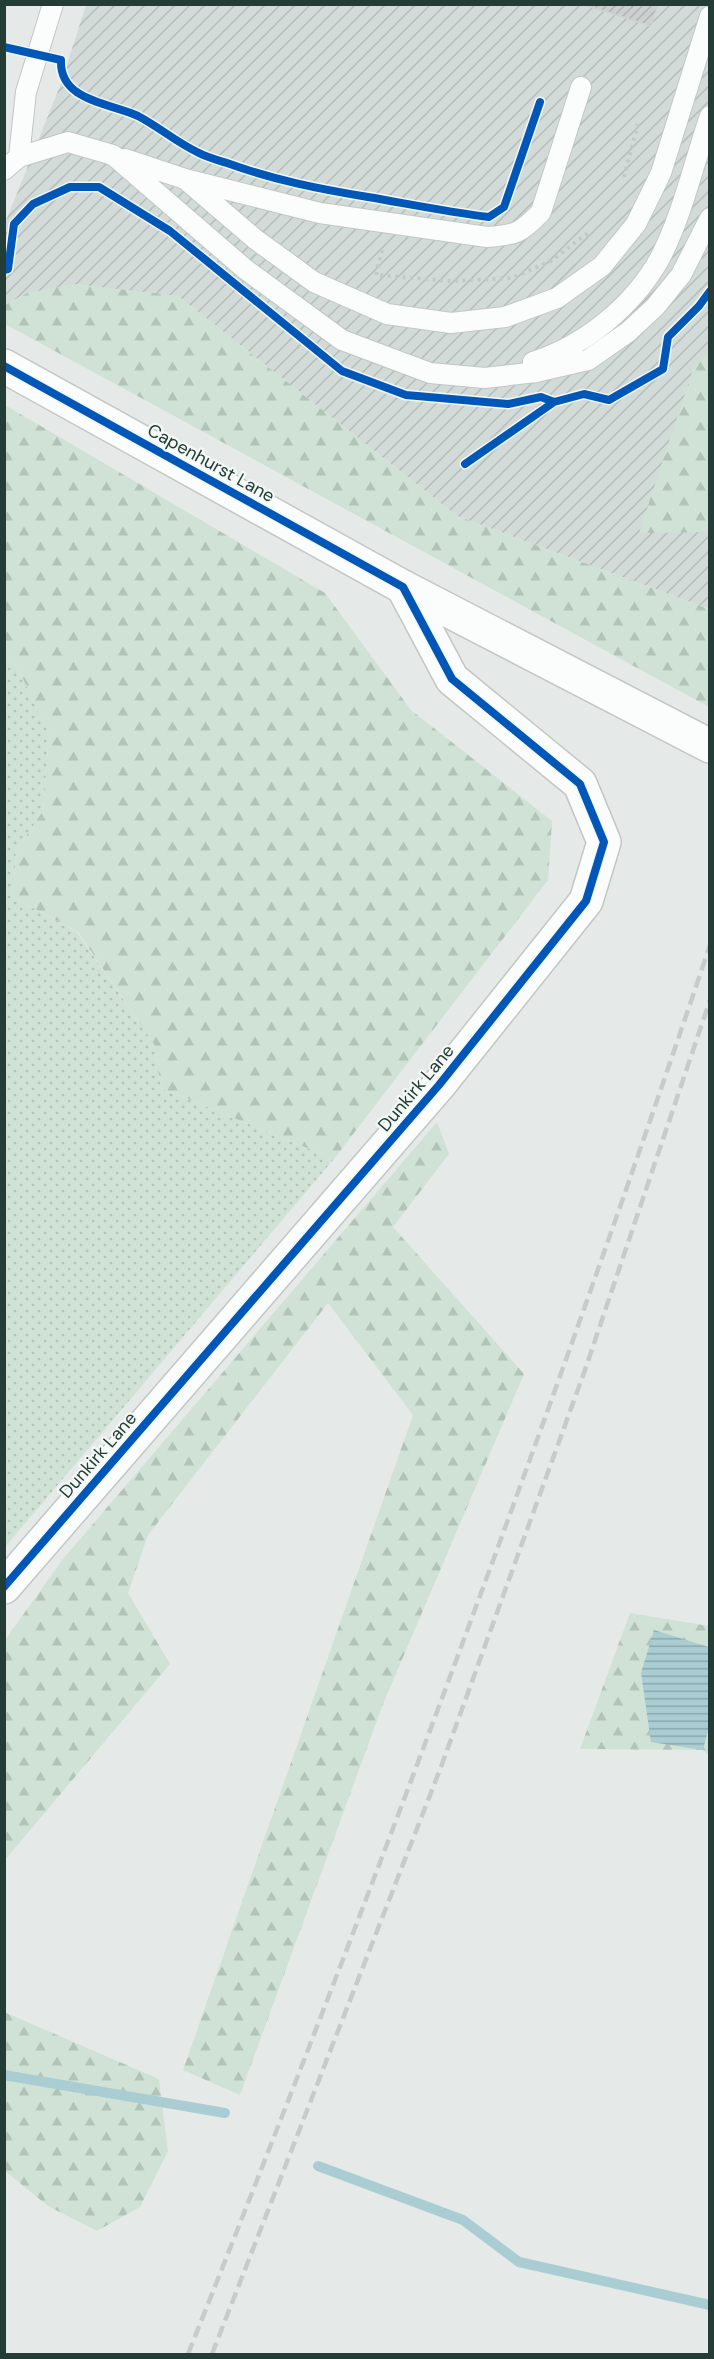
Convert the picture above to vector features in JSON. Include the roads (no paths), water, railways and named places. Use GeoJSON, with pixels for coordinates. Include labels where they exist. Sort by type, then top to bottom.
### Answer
{"type":"FeatureCollection","features":[{"type":"Feature","properties":{"kind":"street","name":"Capenhurst Lane"},"geometry":{"type":"LineString","coordinates":[[4,366],[403,586],[701,741]]}},
{"type":"Feature","properties":{"kind":"street","name":"Dunkirk Lane"},"geometry":{"type":"LineString","coordinates":[[4,1587],[439,1085],[586,901],[604,842],[580,784],[452,679],[403,586]]}},
{"type":"Feature","properties":{"kind":"lane"},"geometry":{"type":"LineString","coordinates":[[20,157],[26,92],[52,4]]}},
{"type":"Feature","properties":{"kind":"lane"},"geometry":{"type":"LineString","coordinates":[[185,179],[255,239],[314,282],[387,314],[451,323],[505,317],[557,298],[602,266],[636,224],[661,173],[710,16]]}},
{"type":"Feature","properties":{"kind":"lane"},"geometry":{"type":"LineString","coordinates":[[4,170],[20,157],[68,142],[185,179],[320,213],[487,237],[513,235],[529,226],[541,212],[581,87]]}},
{"type":"Feature","properties":{"kind":"lane"},"geometry":{"type":"LineString","coordinates":[[485,378],[551,357],[591,334],[636,293],[659,259],[675,222],[710,116]]}},
{"type":"Feature","properties":{"kind":"lane"},"geometry":{"type":"LineString","coordinates":[[114,155],[245,269],[342,340],[430,373],[485,378],[536,372],[588,360],[628,332],[655,307],[681,276],[710,218]]}},
{"type":"Feature","properties":{"kind":"water"},"geometry":{"type":"Polygon","coordinates":[[[654,1630],[709,1647],[709,1726],[703,1750],[651,1742],[641,1673],[654,1630]]]}},
{"type":"Feature","properties":{"kind":"waterway"},"geometry":{"type":"LineString","coordinates":[[4,2075],[225,2113]]}},
{"type":"Feature","properties":{"kind":"waterway"},"geometry":{"type":"LineString","coordinates":[[318,2166],[463,2220],[519,2262],[710,2305]]}},
{"type":"Feature","properties":{"kind":"railway"},"geometry":{"type":"LineString","coordinates":[[188,2354],[326,2004],[459,1653],[587,1300],[710,945]]}},
{"type":"Feature","properties":{"kind":"railway"},"geometry":{"type":"LineString","coordinates":[[212,2354],[441,1767],[585,1370],[710,1000]]}}]}
